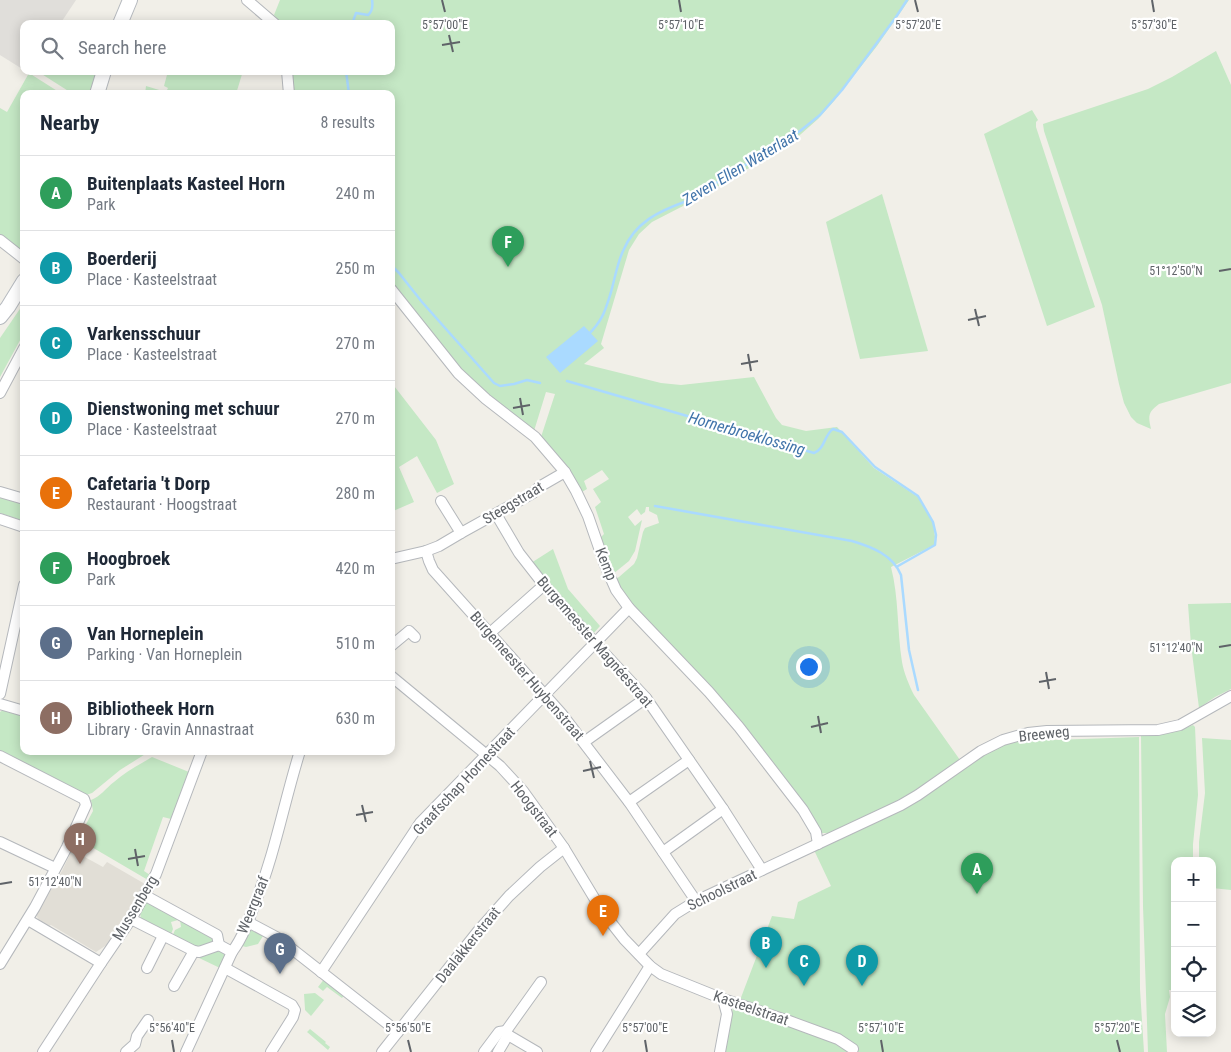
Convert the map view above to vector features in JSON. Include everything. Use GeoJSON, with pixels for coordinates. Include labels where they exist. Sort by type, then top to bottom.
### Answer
{"type":"FeatureCollection","features":[{"type":"Feature","properties":{"kind":"street"},"geometry":{"type":"LineString","coordinates":[[122,20],[130,0]]}},
{"type":"Feature","properties":{"kind":"street"},"geometry":{"type":"LineString","coordinates":[[247,0],[270,20]]}},
{"type":"Feature","properties":{"kind":"street"},"geometry":{"type":"LineString","coordinates":[[98,90],[103,75]]}},
{"type":"Feature","properties":{"kind":"street"},"geometry":{"type":"LineString","coordinates":[[287,75],[289,90]]}},
{"type":"Feature","properties":{"kind":"street"},"geometry":{"type":"LineString","coordinates":[[0,240],[20,256]]}},
{"type":"Feature","properties":{"kind":"street"},"geometry":{"type":"LineString","coordinates":[[0,317],[20,287]]}},
{"type":"Feature","properties":{"kind":"street","name":"Kemp"},"geometry":{"type":"LineString","coordinates":[[395,294],[458,373],[535,437],[564,472],[576,490],[588,516],[616,590],[629,608],[709,692],[739,727],[802,810],[816,832],[818,844]]}},
{"type":"Feature","properties":{"kind":"street"},"geometry":{"type":"LineString","coordinates":[[0,393],[20,356]]}},
{"type":"Feature","properties":{"kind":"street","name":"Steegstraat"},"geometry":{"type":"LineString","coordinates":[[395,558],[439,546],[533,494],[538,487],[564,472]]}},
{"type":"Feature","properties":{"kind":"street"},"geometry":{"type":"LineString","coordinates":[[0,492],[20,498]]}},
{"type":"Feature","properties":{"kind":"street"},"geometry":{"type":"LineString","coordinates":[[442,501],[461,533]]}},
{"type":"Feature","properties":{"kind":"street","name":"Burgemeester Magnéestraat"},"geometry":{"type":"LineString","coordinates":[[496,514],[519,553],[544,585],[646,698],[723,809],[762,870]]}},
{"type":"Feature","properties":{"kind":"street"},"geometry":{"type":"LineString","coordinates":[[0,519],[20,526]]}},
{"type":"Feature","properties":{"kind":"street","name":"Burgemeester Huybenstraat"},"geometry":{"type":"LineString","coordinates":[[426,551],[433,570],[561,713],[584,742],[629,802],[696,901]]}},
{"type":"Feature","properties":{"kind":"street"},"geometry":{"type":"LineString","coordinates":[[490,633],[544,585]]}},
{"type":"Feature","properties":{"kind":"street","name":"Graafschap Hornestraat"},"geometry":{"type":"LineString","coordinates":[[321,972],[420,823],[629,608]]}},
{"type":"Feature","properties":{"kind":"street"},"geometry":{"type":"LineString","coordinates":[[0,694],[19,628]]}},
{"type":"Feature","properties":{"kind":"street"},"geometry":{"type":"LineString","coordinates":[[395,643],[409,631],[415,637]]}},
{"type":"Feature","properties":{"kind":"street","name":"Hoogstraat"},"geometry":{"type":"LineString","coordinates":[[395,679],[500,766],[522,791],[564,848],[602,910],[624,939],[650,966]]}},
{"type":"Feature","properties":{"kind":"street","name":"Breeweg"},"geometry":{"type":"LineString","coordinates":[[818,844],[901,805],[981,750],[1003,740],[1028,733],[1047,731],[1158,730],[1180,725],[1231,696]]}},
{"type":"Feature","properties":{"kind":"street"},"geometry":{"type":"LineString","coordinates":[[584,742],[646,698]]}},
{"type":"Feature","properties":{"kind":"street"},"geometry":{"type":"LineString","coordinates":[[0,704],[20,710]]}},
{"type":"Feature","properties":{"kind":"street","name":"Mussenberg"},"geometry":{"type":"LineString","coordinates":[[43,1052],[131,919],[156,874],[201,755]]}},
{"type":"Feature","properties":{"kind":"street","name":"Weergraaf"},"geometry":{"type":"LineString","coordinates":[[186,1052],[232,952],[248,922],[264,882],[299,755]]}},
{"type":"Feature","properties":{"kind":"street"},"geometry":{"type":"LineString","coordinates":[[0,756],[84,799],[86,805],[56,868],[28,920],[0,964]]}},
{"type":"Feature","properties":{"kind":"street"},"geometry":{"type":"LineString","coordinates":[[629,802],[689,760]]}},
{"type":"Feature","properties":{"kind":"street"},"geometry":{"type":"LineString","coordinates":[[663,852],[723,809]]}},
{"type":"Feature","properties":{"kind":"street"},"geometry":{"type":"LineString","coordinates":[[0,842],[56,868]]}},
{"type":"Feature","properties":{"kind":"street","name":"Schoolstraat"},"geometry":{"type":"LineString","coordinates":[[639,954],[675,914],[696,901],[818,844]]}},
{"type":"Feature","properties":{"kind":"street","name":"Daalakkerstraat"},"geometry":{"type":"LineString","coordinates":[[382,1052],[478,931],[509,896],[564,848]]}},
{"type":"Feature","properties":{"kind":"street"},"geometry":{"type":"LineString","coordinates":[[144,895],[217,935],[220,945],[232,952]]}},
{"type":"Feature","properties":{"kind":"street"},"geometry":{"type":"LineString","coordinates":[[131,919],[194,951],[199,952],[220,945]]}},
{"type":"Feature","properties":{"kind":"street"},"geometry":{"type":"LineString","coordinates":[[28,920],[101,963]]}},
{"type":"Feature","properties":{"kind":"street"},"geometry":{"type":"LineString","coordinates":[[248,922],[278,938],[398,1032]]}},
{"type":"Feature","properties":{"kind":"street"},"geometry":{"type":"LineString","coordinates":[[147,968],[163,936]]}},
{"type":"Feature","properties":{"kind":"street"},"geometry":{"type":"LineString","coordinates":[[174,986],[194,951]]}},
{"type":"Feature","properties":{"kind":"street"},"geometry":{"type":"LineString","coordinates":[[596,1052],[650,966]]}},
{"type":"Feature","properties":{"kind":"street","name":"Kasteelstraat"},"geometry":{"type":"LineString","coordinates":[[650,966],[661,974],[723,1000],[829,1036],[853,1049]]}},
{"type":"Feature","properties":{"kind":"street"},"geometry":{"type":"LineString","coordinates":[[225,968],[292,1005],[295,1010],[294,1017],[271,1052]]}},
{"type":"Feature","properties":{"kind":"street"},"geometry":{"type":"LineString","coordinates":[[498,1052],[507,1033],[541,982]]}},
{"type":"Feature","properties":{"kind":"street"},"geometry":{"type":"LineString","coordinates":[[720,1052],[727,1014],[723,1000]]}},
{"type":"Feature","properties":{"kind":"street"},"geometry":{"type":"LineString","coordinates":[[126,1052],[135,1044],[137,1036],[148,1020]]}},
{"type":"Feature","properties":{"kind":"street"},"geometry":{"type":"LineString","coordinates":[[484,1052],[499,1032],[507,1033],[537,1052]]}},
{"type":"Feature","properties":{"kind":"shaded area"},"geometry":{"type":"Polygon","coordinates":[[[0,0],[76,0],[63,20],[20,20],[20,68],[0,55],[0,0]]]}},
{"type":"Feature","properties":{"kind":"shaded area"},"geometry":{"type":"Polygon","coordinates":[[[72,850],[103,867],[107,862],[145,884],[108,944],[96,952],[51,925],[49,926],[39,920],[36,915],[72,850]]]}},
{"type":"Feature","properties":{"kind":"green space"},"geometry":{"type":"Polygon","coordinates":[[[280,0],[909,0],[877,46],[834,101],[818,119],[792,142],[729,180],[652,222],[639,234],[629,250],[601,344],[604,348],[584,364],[661,383],[681,385],[754,377],[776,418],[782,425],[806,431],[837,427],[874,468],[918,497],[933,522],[935,537],[934,545],[891,567],[902,662],[914,695],[960,760],[916,793],[831,833],[822,833],[796,792],[742,722],[645,619],[616,582],[615,579],[634,564],[643,532],[645,528],[659,523],[657,515],[649,511],[649,507],[646,507],[645,512],[641,515],[637,509],[628,517],[635,526],[642,520],[635,551],[629,561],[613,574],[600,538],[604,534],[595,507],[601,502],[593,489],[609,479],[602,470],[584,481],[587,489],[582,492],[563,463],[541,437],[555,394],[546,392],[534,431],[471,380],[395,289],[395,90],[293,90],[291,75],[395,75],[395,20],[278,20],[274,15],[280,0]]]}},
{"type":"Feature","properties":{"kind":"green space"},"geometry":{"type":"Polygon","coordinates":[[[1216,51],[1231,85],[1231,383],[1159,404],[1150,415],[1151,429],[1137,423],[1131,417],[1124,403],[1102,305],[1043,124],[1148,89],[1216,51]]]}},
{"type":"Feature","properties":{"kind":"green space"},"geometry":{"type":"Polygon","coordinates":[[[28,75],[32,75],[56,90],[20,90],[20,251],[0,235],[0,108],[7,112],[28,75]]]}},
{"type":"Feature","properties":{"kind":"green space"},"geometry":{"type":"Polygon","coordinates":[[[43,75],[96,75],[93,90],[67,90],[43,75]]]}},
{"type":"Feature","properties":{"kind":"green space"},"geometry":{"type":"Polygon","coordinates":[[[167,75],[242,75],[237,90],[167,90],[168,88],[164,86],[167,75]]]}},
{"type":"Feature","properties":{"kind":"green space"},"geometry":{"type":"Polygon","coordinates":[[[146,86],[159,90],[146,90],[146,86]]]}},
{"type":"Feature","properties":{"kind":"green space"},"geometry":{"type":"Polygon","coordinates":[[[1032,110],[1038,120],[1036,127],[1095,307],[1047,326],[984,134],[1032,110]]]}},
{"type":"Feature","properties":{"kind":"green space"},"geometry":{"type":"Polygon","coordinates":[[[882,194],[928,351],[860,359],[826,222],[882,194]]]}},
{"type":"Feature","properties":{"kind":"green space"},"geometry":{"type":"Polygon","coordinates":[[[20,309],[20,340],[0,377],[0,338],[20,309]]]}},
{"type":"Feature","properties":{"kind":"green space"},"geometry":{"type":"Polygon","coordinates":[[[395,387],[436,440],[454,484],[437,493],[417,456],[399,467],[414,502],[395,510],[395,387]]]}},
{"type":"Feature","properties":{"kind":"green space"},"geometry":{"type":"Polygon","coordinates":[[[0,496],[20,503],[20,520],[0,513],[0,496]]]}},
{"type":"Feature","properties":{"kind":"green space"},"geometry":{"type":"Polygon","coordinates":[[[553,549],[568,589],[600,626],[593,634],[531,563],[553,549]]]}},
{"type":"Feature","properties":{"kind":"green space"},"geometry":{"type":"Polygon","coordinates":[[[1231,603],[1231,689],[1199,708],[1188,604],[1231,603]]]}},
{"type":"Feature","properties":{"kind":"green space"},"geometry":{"type":"Polygon","coordinates":[[[3,710],[20,713],[20,755],[144,755],[120,770],[92,793],[86,795],[0,750],[0,712],[3,710]]]}},
{"type":"Feature","properties":{"kind":"green space"},"geometry":{"type":"Polygon","coordinates":[[[1193,725],[1195,727],[1198,795],[1193,857],[1171,857],[1171,990],[1169,990],[1170,997],[1165,1014],[1167,1052],[1148,1052],[1143,906],[1141,735],[1183,729],[1193,725]]]}},
{"type":"Feature","properties":{"kind":"green space"},"geometry":{"type":"Polygon","coordinates":[[[1028,737],[1053,737],[1054,740],[1139,737],[1140,989],[1144,1052],[725,1052],[733,1007],[737,1008],[772,916],[794,919],[798,902],[831,886],[814,850],[908,807],[983,754],[1004,744],[1028,737]]]}},
{"type":"Feature","properties":{"kind":"green space"},"geometry":{"type":"Polygon","coordinates":[[[1202,738],[1231,740],[1231,890],[1216,888],[1216,857],[1199,857],[1205,793],[1202,738]]]}},
{"type":"Feature","properties":{"kind":"green space"},"geometry":{"type":"Polygon","coordinates":[[[152,757],[189,772],[171,819],[163,817],[144,871],[150,875],[148,880],[90,846],[76,843],[93,811],[91,800],[100,795],[123,775],[152,757]]]}},
{"type":"Feature","properties":{"kind":"green space"},"geometry":{"type":"Polygon","coordinates":[[[148,900],[180,916],[178,920],[171,922],[173,929],[171,934],[141,919],[140,913],[148,900]]]}},
{"type":"Feature","properties":{"kind":"green space"},"geometry":{"type":"Polygon","coordinates":[[[182,917],[216,937],[217,943],[199,949],[172,937],[175,930],[181,927],[180,920],[182,917]]]}},
{"type":"Feature","properties":{"kind":"green space"},"geometry":{"type":"Polygon","coordinates":[[[250,930],[263,936],[258,944],[242,946],[250,930]]]}},
{"type":"Feature","properties":{"kind":"green space"},"geometry":{"type":"Polygon","coordinates":[[[217,950],[223,951],[225,956],[220,968],[197,957],[217,950]]]}},
{"type":"Feature","properties":{"kind":"green space"},"geometry":{"type":"Polygon","coordinates":[[[325,978],[345,994],[342,998],[327,987],[323,991],[318,987],[325,978]]]}},
{"type":"Feature","properties":{"kind":"green space"},"geometry":{"type":"Polygon","coordinates":[[[315,993],[324,1000],[311,1016],[305,1010],[304,994],[315,993]]]}},
{"type":"Feature","properties":{"kind":"green space"},"geometry":{"type":"Polygon","coordinates":[[[310,1029],[326,1042],[330,1047],[328,1050],[307,1032],[310,1029]]]}},
{"type":"Feature","properties":{"kind":"water"},"geometry":{"type":"Polygon","coordinates":[[[584,326],[598,341],[560,373],[546,357],[584,326]]]}},
{"type":"Feature","properties":{"kind":"waterway","name":"Hornerbroeklossing"},"geometry":{"type":"LineString","coordinates":[[353,20],[356,13],[368,15],[370,13],[372,0]]}},
{"type":"Feature","properties":{"kind":"waterway","name":"Zeven Ellen Waterlaat"},"geometry":{"type":"LineString","coordinates":[[588,335],[603,315],[621,256],[634,232],[649,219],[687,201],[800,131],[820,115],[842,90],[907,0]]}},
{"type":"Feature","properties":{"kind":"waterway","name":"Hornerbroeklossing"},"geometry":{"type":"LineString","coordinates":[[347,75],[348,90]]}},
{"type":"Feature","properties":{"kind":"waterway","name":"Hornerbroeklossing"},"geometry":{"type":"LineString","coordinates":[[395,269],[494,383],[500,386],[527,380],[540,383]]}},
{"type":"Feature","properties":{"kind":"waterway","name":"Hornerbroeklossing"},"geometry":{"type":"LineString","coordinates":[[567,381],[814,453],[818,451],[833,429],[842,432],[875,467],[918,496],[933,522],[936,535],[935,545],[898,566]]}},
{"type":"Feature","properties":{"kind":"waterway","name":"Hornerbroeklossing"},"geometry":{"type":"LineString","coordinates":[[655,506],[852,541],[874,549],[887,557],[893,562],[901,575],[909,650],[918,690]]}},
{"type":"Feature","properties":{"kind":"place","name":"Hoogbroek"},"geometry":{"type":"Point","coordinates":[508,267]}},
{"type":"Feature","properties":{"kind":"place","name":"Bibliotheek Horn"},"geometry":{"type":"Point","coordinates":[80,864]}},
{"type":"Feature","properties":{"kind":"place","name":"Buitenplaats Kasteel Horn"},"geometry":{"type":"Point","coordinates":[977,894]}},
{"type":"Feature","properties":{"kind":"place","name":"Cafetaria 't Dorp"},"geometry":{"type":"Point","coordinates":[603,936]}},
{"type":"Feature","properties":{"kind":"place","name":"Boerderij"},"geometry":{"type":"Point","coordinates":[766,968]}},
{"type":"Feature","properties":{"kind":"place","name":"Van Horneplein"},"geometry":{"type":"Point","coordinates":[280,974]}},
{"type":"Feature","properties":{"kind":"place","name":"Varkensschuur"},"geometry":{"type":"Point","coordinates":[804,986]}},
{"type":"Feature","properties":{"kind":"place","name":"Dienstwoning met schuur"},"geometry":{"type":"Point","coordinates":[862,986]}}]}
